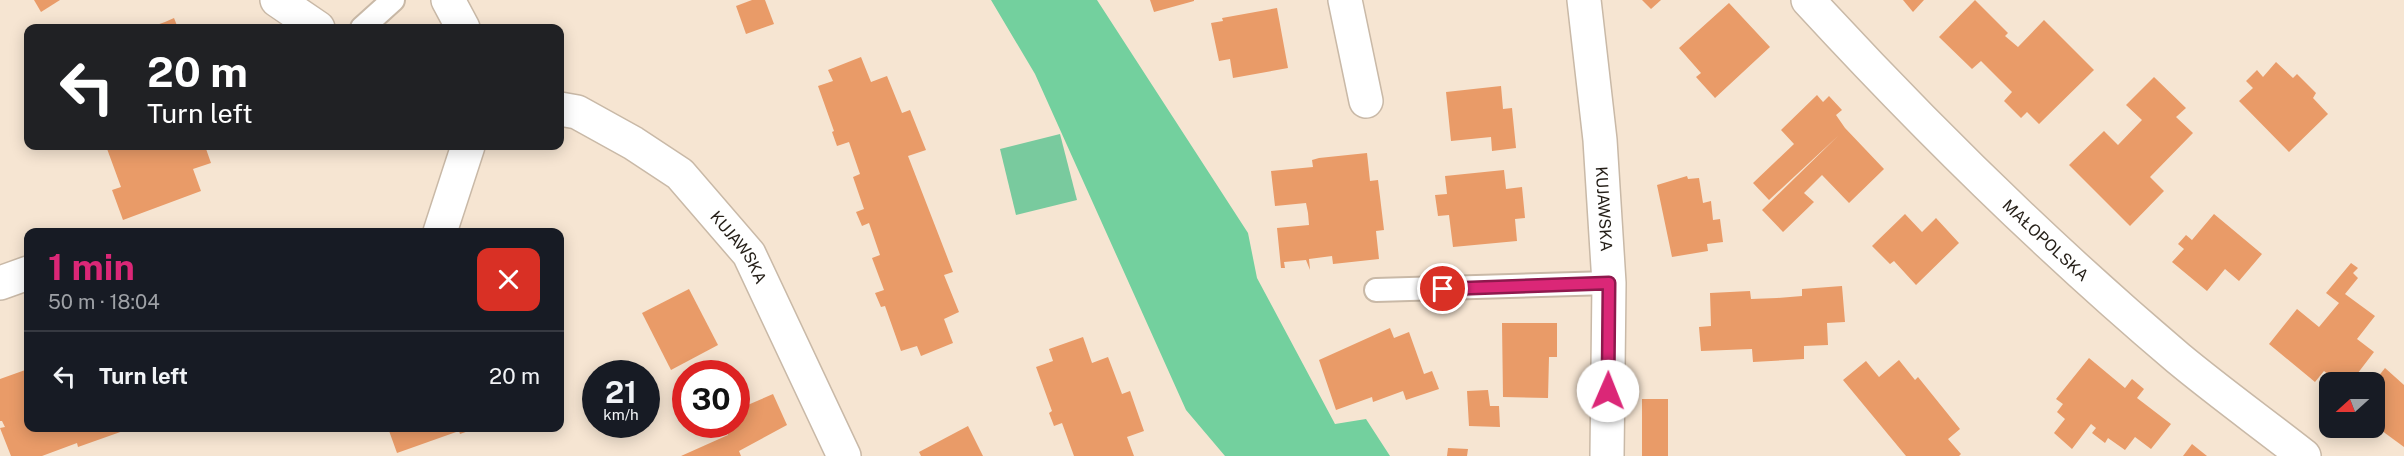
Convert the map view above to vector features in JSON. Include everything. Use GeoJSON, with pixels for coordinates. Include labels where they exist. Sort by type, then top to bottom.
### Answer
{"type":"FeatureCollection","features":[{"type":"Feature","properties":{"kind":"street"},"geometry":{"type":"LineString","coordinates":[[277,0],[312,24]]}},
{"type":"Feature","properties":{"kind":"street"},"geometry":{"type":"LineString","coordinates":[[448,0],[461,24]]}},
{"type":"Feature","properties":{"kind":"street"},"geometry":{"type":"LineString","coordinates":[[1345,0],[1366,101]]}},
{"type":"Feature","properties":{"kind":"street","name":"KUJAWSKA"},"geometry":{"type":"LineString","coordinates":[[1584,0],[1600,140],[1609,283],[1607,456]]}},
{"type":"Feature","properties":{"kind":"street","name":"MAŁOPOLSKA"},"geometry":{"type":"LineString","coordinates":[[1808,0],[1883,82],[2010,206],[2178,358],[2304,456]]}},
{"type":"Feature","properties":{"kind":"street","name":"KUJAWSKA"},"geometry":{"type":"LineString","coordinates":[[564,110],[577,112],[633,143],[680,174],[749,254],[844,456]]}},
{"type":"Feature","properties":{"kind":"street"},"geometry":{"type":"LineString","coordinates":[[441,228],[467,150]]}},
{"type":"Feature","properties":{"kind":"street"},"geometry":{"type":"LineString","coordinates":[[0,283],[24,274]]}},
{"type":"Feature","properties":{"kind":"lane"},"geometry":{"type":"LineString","coordinates":[[366,24],[393,0]]}},
{"type":"Feature","properties":{"kind":"lane"},"geometry":{"type":"LineString","coordinates":[[1376,290],[1609,283]]}},
{"type":"Feature","properties":{"kind":"green space"},"geometry":{"type":"Polygon","coordinates":[[[991,0],[1097,0],[1248,233],[1257,278],[1335,424],[1366,419],[1390,456],[1225,456],[1186,410],[1035,74],[991,0]]]}},
{"type":"Feature","properties":{"kind":"green space"},"geometry":{"type":"Polygon","coordinates":[[[1060,134],[1077,200],[1016,215],[1000,149],[1060,134]]]}},
{"type":"Feature","properties":{"kind":"building"},"geometry":{"type":"Polygon","coordinates":[[[34,0],[60,0],[41,12],[34,0]]]}},
{"type":"Feature","properties":{"kind":"building"},"geometry":{"type":"Polygon","coordinates":[[[752,0],[765,0],[774,24],[746,34],[736,6],[752,0]]]}},
{"type":"Feature","properties":{"kind":"building"},"geometry":{"type":"Polygon","coordinates":[[[1150,0],[1194,0],[1194,1],[1154,12],[1150,0]]]}},
{"type":"Feature","properties":{"kind":"building"},"geometry":{"type":"Polygon","coordinates":[[[1642,0],[1661,0],[1651,9],[1642,0]]]}},
{"type":"Feature","properties":{"kind":"building"},"geometry":{"type":"Polygon","coordinates":[[[1903,0],[1924,0],[1913,12],[1903,0]]]}},
{"type":"Feature","properties":{"kind":"building"},"geometry":{"type":"Polygon","coordinates":[[[1975,0],[2008,33],[2005,36],[2018,47],[2044,20],[2094,70],[2039,124],[2027,112],[2021,118],[2004,101],[2012,92],[1981,61],[1972,69],[1939,37],[1975,0]]]}},
{"type":"Feature","properties":{"kind":"building"},"geometry":{"type":"Polygon","coordinates":[[[1729,3],[1770,47],[1715,98],[1696,77],[1701,73],[1679,48],[1729,3]]]}},
{"type":"Feature","properties":{"kind":"building"},"geometry":{"type":"Polygon","coordinates":[[[1277,8],[1288,68],[1233,78],[1230,59],[1219,61],[1211,23],[1223,21],[1222,18],[1277,8]]]}},
{"type":"Feature","properties":{"kind":"building"},"geometry":{"type":"Polygon","coordinates":[[[174,18],[176,24],[159,24],[174,18]]]}},
{"type":"Feature","properties":{"kind":"building"},"geometry":{"type":"Polygon","coordinates":[[[861,57],[871,82],[887,76],[902,113],[910,110],[926,150],[908,156],[953,272],[944,275],[959,312],[944,319],[953,343],[921,356],[917,346],[901,351],[885,306],[881,307],[875,293],[884,290],[872,258],[880,255],[869,223],[862,226],[856,212],[864,209],[853,177],[860,174],[849,142],[837,146],[818,86],[833,81],[828,70],[861,57]]]}},
{"type":"Feature","properties":{"kind":"building"},"geometry":{"type":"Polygon","coordinates":[[[2276,62],[2293,78],[2297,74],[2316,93],[2313,98],[2328,114],[2289,152],[2239,101],[2253,88],[2246,81],[2257,70],[2263,77],[2276,62]]]}},
{"type":"Feature","properties":{"kind":"building"},"geometry":{"type":"Polygon","coordinates":[[[2154,77],[2186,108],[2176,117],[2193,133],[2150,177],[2164,191],[2130,226],[2069,165],[2104,131],[2118,145],[2142,120],[2126,105],[2154,77]]]}},
{"type":"Feature","properties":{"kind":"building"},"geometry":{"type":"Polygon","coordinates":[[[1501,86],[1503,109],[1512,108],[1516,148],[1492,151],[1491,137],[1451,141],[1446,92],[1501,86]]]}},
{"type":"Feature","properties":{"kind":"building"},"geometry":{"type":"Polygon","coordinates":[[[1817,95],[1823,102],[1829,96],[1842,110],[1836,115],[1845,128],[1884,169],[1849,203],[1822,175],[1804,193],[1814,202],[1783,232],[1762,210],[1838,136],[1769,200],[1753,183],[1794,144],[1781,130],[1817,95]]]}},
{"type":"Feature","properties":{"kind":"building"},"geometry":{"type":"Polygon","coordinates":[[[107,150],[206,150],[211,163],[193,169],[201,191],[123,220],[112,190],[121,187],[107,150]]]}},
{"type":"Feature","properties":{"kind":"building"},"geometry":{"type":"Polygon","coordinates":[[[1367,153],[1370,181],[1378,180],[1384,230],[1376,231],[1379,259],[1333,264],[1332,256],[1309,259],[1310,270],[1306,260],[1284,262],[1285,268],[1281,268],[1277,228],[1309,225],[1308,213],[1306,203],[1275,206],[1271,171],[1313,167],[1312,160],[1319,158],[1367,153]]]}},
{"type":"Feature","properties":{"kind":"building"},"geometry":{"type":"Polygon","coordinates":[[[1504,170],[1506,189],[1522,187],[1525,218],[1515,219],[1517,241],[1453,247],[1449,215],[1438,216],[1435,195],[1447,194],[1445,176],[1504,170]]]}},
{"type":"Feature","properties":{"kind":"building"},"geometry":{"type":"Polygon","coordinates":[[[1687,176],[1688,179],[1699,178],[1703,203],[1711,201],[1713,220],[1720,219],[1723,242],[1707,244],[1708,251],[1672,257],[1657,185],[1687,176]]]}},
{"type":"Feature","properties":{"kind":"building"},"geometry":{"type":"Polygon","coordinates":[[[1905,214],[1922,232],[1936,218],[1959,243],[1916,285],[1894,261],[1890,264],[1872,246],[1905,214]]]}},
{"type":"Feature","properties":{"kind":"building"},"geometry":{"type":"Polygon","coordinates":[[[2214,214],[2262,254],[2239,281],[2225,269],[2207,291],[2172,262],[2184,249],[2178,244],[2186,235],[2192,240],[2214,214]]]}},
{"type":"Feature","properties":{"kind":"building"},"geometry":{"type":"Polygon","coordinates":[[[2351,263],[2358,268],[2353,273],[2358,278],[2345,294],[2375,316],[2357,339],[2374,352],[2359,372],[2319,372],[2319,377],[2315,382],[2269,344],[2297,309],[2319,327],[2339,303],[2326,293],[2351,263]]]}},
{"type":"Feature","properties":{"kind":"building"},"geometry":{"type":"Polygon","coordinates":[[[1842,286],[1845,322],[1827,323],[1828,345],[1804,346],[1804,359],[1753,362],[1752,349],[1701,351],[1699,327],[1711,326],[1710,293],[1750,291],[1751,299],[1777,298],[1802,296],[1802,289],[1842,286]]]}},
{"type":"Feature","properties":{"kind":"building"},"geometry":{"type":"Polygon","coordinates":[[[689,289],[718,345],[690,360],[672,360],[671,370],[642,313],[689,289]]]}},
{"type":"Feature","properties":{"kind":"building"},"geometry":{"type":"Polygon","coordinates":[[[1502,323],[1557,323],[1557,357],[1549,357],[1548,398],[1503,397],[1502,323]]]}},
{"type":"Feature","properties":{"kind":"building"},"geometry":{"type":"Polygon","coordinates":[[[1390,328],[1394,338],[1409,332],[1424,374],[1432,371],[1439,389],[1406,400],[1403,391],[1373,402],[1372,397],[1336,410],[1319,360],[1390,328]]]}},
{"type":"Feature","properties":{"kind":"building"},"geometry":{"type":"Polygon","coordinates":[[[1083,337],[1092,363],[1108,357],[1122,394],[1130,391],[1144,431],[1127,437],[1134,456],[1074,456],[1062,423],[1054,426],[1049,413],[1052,411],[1036,367],[1053,361],[1049,349],[1083,337]]]}},
{"type":"Feature","properties":{"kind":"building"},"geometry":{"type":"Polygon","coordinates":[[[2089,358],[2125,388],[2132,379],[2144,389],[2137,398],[2171,424],[2151,449],[2135,437],[2125,450],[2108,438],[2105,443],[2092,433],[2096,428],[2091,424],[2072,449],[2054,433],[2065,419],[2057,412],[2063,404],[2056,399],[2089,358]]]}},
{"type":"Feature","properties":{"kind":"building"},"geometry":{"type":"Polygon","coordinates":[[[1899,360],[1915,380],[1918,377],[1960,429],[1948,439],[1961,454],[1959,456],[1906,456],[1843,380],[1866,361],[1879,377],[1899,360]]]}},
{"type":"Feature","properties":{"kind":"building"},"geometry":{"type":"Polygon","coordinates":[[[2385,368],[2404,385],[2404,447],[2385,433],[2385,372],[2382,372],[2385,368]]]}},
{"type":"Feature","properties":{"kind":"building"},"geometry":{"type":"Polygon","coordinates":[[[24,370],[24,432],[120,432],[78,447],[77,443],[42,456],[11,456],[0,428],[5,427],[0,421],[0,379],[24,370]]]}},
{"type":"Feature","properties":{"kind":"building"},"geometry":{"type":"Polygon","coordinates":[[[1488,390],[1490,406],[1499,406],[1500,427],[1469,426],[1467,391],[1488,390]]]}},
{"type":"Feature","properties":{"kind":"building"},"geometry":{"type":"Polygon","coordinates":[[[773,394],[787,425],[739,451],[741,456],[681,456],[721,438],[750,438],[750,404],[773,394]]]}},
{"type":"Feature","properties":{"kind":"building"},"geometry":{"type":"Polygon","coordinates":[[[1642,399],[1668,399],[1668,456],[1642,456],[1642,399]]]}},
{"type":"Feature","properties":{"kind":"building"},"geometry":{"type":"Polygon","coordinates":[[[968,426],[983,456],[921,456],[919,452],[968,426]]]}},
{"type":"Feature","properties":{"kind":"building"},"geometry":{"type":"Polygon","coordinates":[[[389,432],[456,432],[397,453],[389,432]]]}},
{"type":"Feature","properties":{"kind":"building"},"geometry":{"type":"Polygon","coordinates":[[[2192,444],[2207,456],[2183,456],[2192,444]]]}},
{"type":"Feature","properties":{"kind":"building"},"geometry":{"type":"Polygon","coordinates":[[[1448,448],[1468,449],[1467,456],[1447,456],[1448,448]]]}},
{"type":"Feature","properties":{"kind":"route"},"geometry":{"type":"LineString","coordinates":[[1443,289],[1532,288],[1609,283],[1608,391]]}}]}
